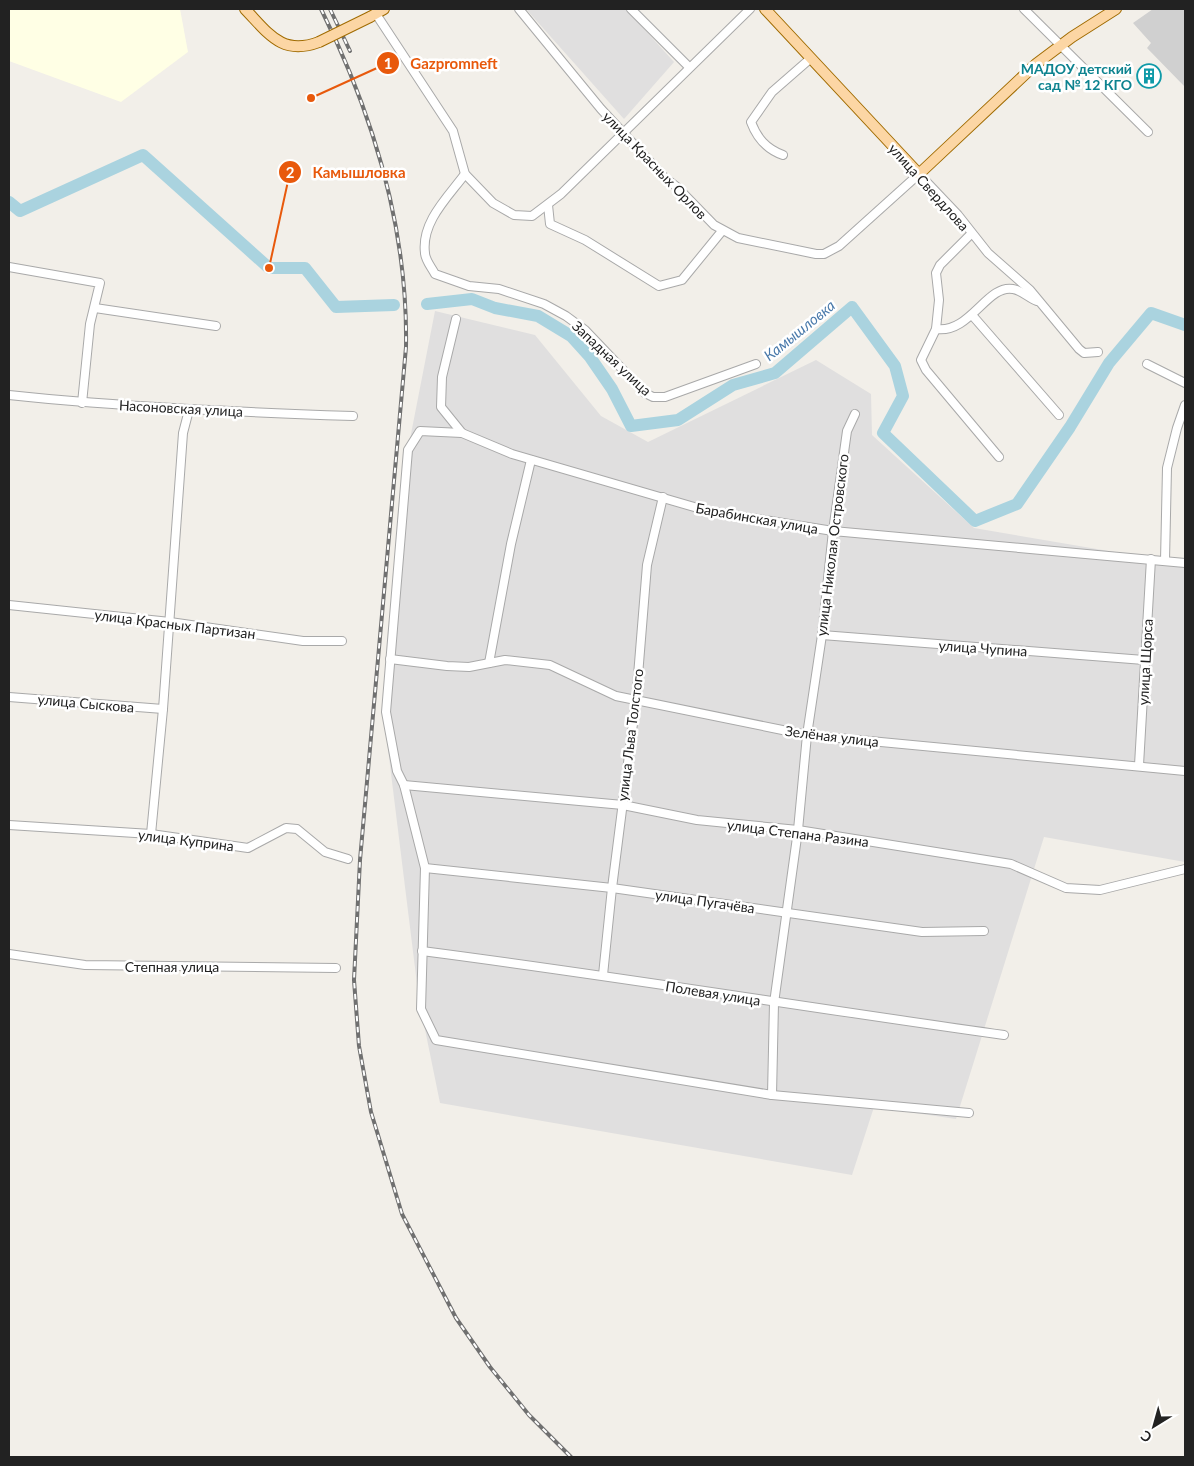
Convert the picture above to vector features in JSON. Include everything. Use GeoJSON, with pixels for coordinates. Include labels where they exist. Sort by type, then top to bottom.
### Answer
{"type":"FeatureCollection","features":[{"type":"Feature","properties":{"kind":"main road"},"geometry":{"type":"LineString","coordinates":[[245,9],[270,34],[286,45],[299,48],[319,42],[377,13]]}},
{"type":"Feature","properties":{"kind":"main road","name":"улица Свердлова"},"geometry":{"type":"LineString","coordinates":[[765,9],[919,174]]}},
{"type":"Feature","properties":{"kind":"main road"},"geometry":{"type":"LineString","coordinates":[[919,174],[1016,82],[1060,46],[1116,9]]}},
{"type":"Feature","properties":{"kind":"street","name":"улица Красных Орлов"},"geometry":{"type":"LineString","coordinates":[[519,9],[601,109],[665,178],[722,231],[738,238],[816,254],[832,251],[919,174]]}},
{"type":"Feature","properties":{"kind":"street"},"geometry":{"type":"LineString","coordinates":[[631,9],[689,67]]}},
{"type":"Feature","properties":{"kind":"street"},"geometry":{"type":"LineString","coordinates":[[377,13],[453,131],[466,174],[493,203],[514,215],[532,216],[561,194],[750,9]]}},
{"type":"Feature","properties":{"kind":"street"},"geometry":{"type":"LineString","coordinates":[[1024,9],[1148,132]]}},
{"type":"Feature","properties":{"kind":"street"},"geometry":{"type":"LineString","coordinates":[[783,155],[767,147],[759,138],[751,122],[772,92],[811,58]]}},
{"type":"Feature","properties":{"kind":"street","name":"Западная улица"},"geometry":{"type":"LineString","coordinates":[[466,174],[432,217],[426,236],[424,254],[435,274],[468,286],[499,289],[544,304],[566,316],[585,330],[646,393],[653,397],[665,397],[756,364]]}},
{"type":"Feature","properties":{"kind":"street","name":"улица Свердлова"},"geometry":{"type":"LineString","coordinates":[[919,174],[958,215],[971,234],[988,253],[1018,279],[1039,301],[1079,349],[1084,353],[1098,352]]}},
{"type":"Feature","properties":{"kind":"street"},"geometry":{"type":"LineString","coordinates":[[548,205],[550,224],[585,240],[659,286],[682,280],[722,231]]}},
{"type":"Feature","properties":{"kind":"street"},"geometry":{"type":"LineString","coordinates":[[971,234],[940,265],[936,273],[939,300],[936,329],[921,360],[926,370],[999,457]]}},
{"type":"Feature","properties":{"kind":"street"},"geometry":{"type":"LineString","coordinates":[[9,267],[100,283],[90,324],[82,403]]}},
{"type":"Feature","properties":{"kind":"street"},"geometry":{"type":"LineString","coordinates":[[936,329],[952,328],[972,315],[990,298],[1008,288],[1015,289],[1039,301]]}},
{"type":"Feature","properties":{"kind":"street"},"geometry":{"type":"LineString","coordinates":[[95,308],[216,326]]}},
{"type":"Feature","properties":{"kind":"street"},"geometry":{"type":"LineString","coordinates":[[972,315],[1058,415]]}},
{"type":"Feature","properties":{"kind":"street","name":"Барабинская улица"},"geometry":{"type":"LineString","coordinates":[[456,319],[442,377],[441,407],[462,433],[512,454],[663,497],[708,512],[833,531],[1185,563]]}},
{"type":"Feature","properties":{"kind":"street"},"geometry":{"type":"LineString","coordinates":[[1147,364],[1185,383]]}},
{"type":"Feature","properties":{"kind":"street","name":"Насоновская улица"},"geometry":{"type":"LineString","coordinates":[[9,395],[82,403],[189,410],[353,416]]}},
{"type":"Feature","properties":{"kind":"street"},"geometry":{"type":"LineString","coordinates":[[1165,561],[1167,468],[1176,428],[1185,405]]}},
{"type":"Feature","properties":{"kind":"street"},"geometry":{"type":"LineString","coordinates":[[151,834],[170,622],[183,433],[189,410]]}},
{"type":"Feature","properties":{"kind":"street","name":"улица Николая Островского"},"geometry":{"type":"LineString","coordinates":[[772,1096],[774,1003],[798,830],[807,735],[822,635],[833,531],[847,431],[855,414]]}},
{"type":"Feature","properties":{"kind":"street"},"geometry":{"type":"LineString","coordinates":[[462,433],[420,431],[408,450],[386,712],[397,771],[404,785],[425,868],[421,1009],[436,1040],[772,1096],[969,1113]]}},
{"type":"Feature","properties":{"kind":"street"},"geometry":{"type":"LineString","coordinates":[[489,663],[511,544],[531,460]]}},
{"type":"Feature","properties":{"kind":"street","name":"улица Льва Толстого"},"geometry":{"type":"LineString","coordinates":[[603,975],[636,700],[648,565],[663,497]]}},
{"type":"Feature","properties":{"kind":"street","name":"улица Щорса"},"geometry":{"type":"LineString","coordinates":[[1139,765],[1151,559]]}},
{"type":"Feature","properties":{"kind":"street","name":"улица Красных Партизан"},"geometry":{"type":"LineString","coordinates":[[9,605],[170,622],[303,641],[342,641]]}},
{"type":"Feature","properties":{"kind":"street","name":"улица Чупина"},"geometry":{"type":"LineString","coordinates":[[822,635],[1144,660]]}},
{"type":"Feature","properties":{"kind":"street","name":"Зелёная улица"},"geometry":{"type":"LineString","coordinates":[[390,659],[469,667],[506,660],[550,665],[616,696],[807,735],[1185,770]]}},
{"type":"Feature","properties":{"kind":"street","name":"улица Сыскова"},"geometry":{"type":"LineString","coordinates":[[9,697],[163,709]]}},
{"type":"Feature","properties":{"kind":"street","name":"улица Степана Разина"},"geometry":{"type":"LineString","coordinates":[[404,785],[622,805],[698,820],[798,830],[1011,864],[1066,888],[1100,890],[1185,869]]}},
{"type":"Feature","properties":{"kind":"street","name":"улица Куприна"},"geometry":{"type":"LineString","coordinates":[[9,824],[151,834],[248,848],[260,844],[286,828],[297,829],[324,852],[348,859]]}},
{"type":"Feature","properties":{"kind":"street","name":"улица Пугачёва"},"geometry":{"type":"LineString","coordinates":[[425,868],[612,888],[922,932],[984,931]]}},
{"type":"Feature","properties":{"kind":"street","name":"Полевая улица"},"geometry":{"type":"LineString","coordinates":[[422,951],[603,975],[774,1003],[1004,1035]]}},
{"type":"Feature","properties":{"kind":"street","name":"Степная улица"},"geometry":{"type":"LineString","coordinates":[[9,954],[85,965],[336,968]]}},
{"type":"Feature","properties":{"kind":"shaded area"},"geometry":{"type":"Polygon","coordinates":[[[9,9],[180,9],[188,52],[121,102],[9,61],[9,9]]]}},
{"type":"Feature","properties":{"kind":"shaded area"},"geometry":{"type":"Polygon","coordinates":[[[526,9],[626,9],[674,62],[624,119],[526,9]]]}},
{"type":"Feature","properties":{"kind":"shaded area"},"geometry":{"type":"Polygon","coordinates":[[[1153,9],[1185,9],[1185,87],[1147,48],[1151,43],[1133,23],[1153,9]]]}},
{"type":"Feature","properties":{"kind":"shaded area"},"geometry":{"type":"Polygon","coordinates":[[[435,311],[535,335],[601,416],[648,442],[816,360],[871,394],[872,435],[974,528],[1185,564],[1185,862],[1044,837],[956,1119],[874,1107],[852,1175],[440,1103],[419,1000],[385,725],[402,480],[435,311]]]}},
{"type":"Feature","properties":{"kind":"waterway","name":"Камышловка"},"geometry":{"type":"LineString","coordinates":[[9,202],[20,211],[143,155],[269,268],[305,268],[336,307],[394,305]]}},
{"type":"Feature","properties":{"kind":"waterway","name":"Камышловка"},"geometry":{"type":"LineString","coordinates":[[427,304],[472,299],[495,308],[538,316],[571,336],[590,357],[612,389],[631,426],[678,420],[733,385],[775,373],[852,307],[895,366],[903,396],[883,433],[975,521],[1017,504],[1070,427],[1109,363],[1151,313],[1185,325]]}},
{"type":"Feature","properties":{"kind":"railway"},"geometry":{"type":"LineString","coordinates":[[321,9],[340,49],[356,90],[384,173],[401,259],[405,303],[406,347],[360,860],[354,980],[359,1046],[371,1112],[402,1214],[456,1318],[490,1367],[529,1415],[571,1457]]}},
{"type":"Feature","properties":{"kind":"railway"},"geometry":{"type":"LineString","coordinates":[[330,9],[350,51]]}},
{"type":"Feature","properties":{"kind":"place","name":"МАДОУ детский сад № 12 КГО"},"geometry":{"type":"Point","coordinates":[1149,76]}},
{"type":"Feature","properties":{"kind":"place","name":"Gazpromneft"},"geometry":{"type":"Point","coordinates":[311,98]}},
{"type":"Feature","properties":{"kind":"place","name":"Камышловка"},"geometry":{"type":"Point","coordinates":[269,268]}}]}
